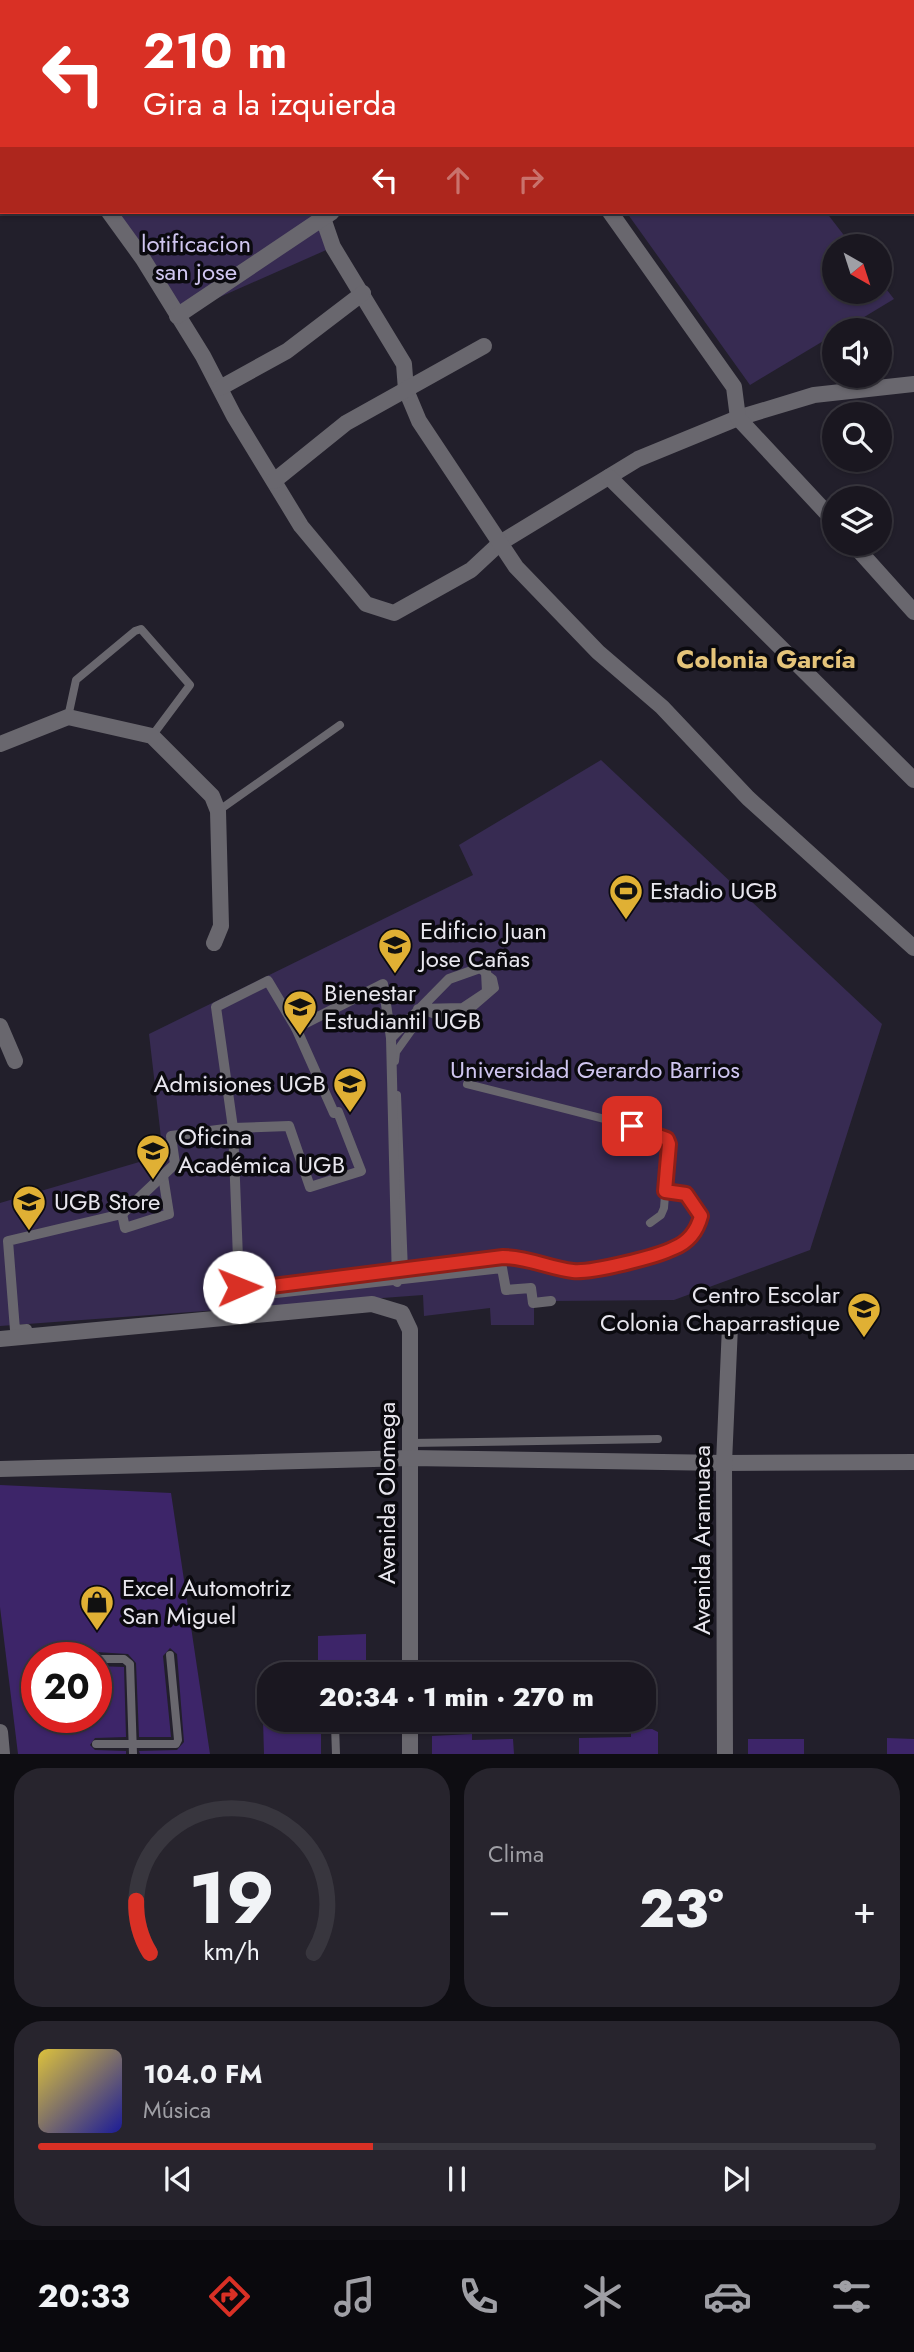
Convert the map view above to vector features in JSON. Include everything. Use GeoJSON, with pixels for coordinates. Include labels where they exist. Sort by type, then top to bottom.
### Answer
{"type":"FeatureCollection","features":[{"type":"Feature","properties":{"kind":"street"},"geometry":{"type":"LineString","coordinates":[[110,214],[143,258],[301,526],[366,604],[394,614],[471,570],[500,543],[638,459],[738,418],[814,395],[914,384]]}},
{"type":"Feature","properties":{"kind":"street"},"geometry":{"type":"LineString","coordinates":[[177,316],[327,214],[333,247],[404,364],[406,390],[419,421],[516,567],[598,652],[662,707],[748,798],[914,948]]}},
{"type":"Feature","properties":{"kind":"street"},"geometry":{"type":"LineString","coordinates":[[611,214],[734,387],[738,418],[822,508]]}},
{"type":"Feature","properties":{"kind":"street"},"geometry":{"type":"LineString","coordinates":[[220,388],[287,351],[363,293]]}},
{"type":"Feature","properties":{"kind":"street"},"geometry":{"type":"LineString","coordinates":[[274,481],[346,423],[484,346]]}},
{"type":"Feature","properties":{"kind":"street"},"geometry":{"type":"LineString","coordinates":[[609,477],[914,780]]}},
{"type":"Feature","properties":{"kind":"street"},"geometry":{"type":"LineString","coordinates":[[864,556],[914,612]]}},
{"type":"Feature","properties":{"kind":"street"},"geometry":{"type":"LineString","coordinates":[[0,744],[68,717],[152,736],[212,796],[218,811],[221,926],[214,943]]}},
{"type":"Feature","properties":{"kind":"street"},"geometry":{"type":"LineString","coordinates":[[391,1038],[423,1010],[449,979],[482,970],[487,992],[463,1007],[423,1010]]}},
{"type":"Feature","properties":{"kind":"street"},"geometry":{"type":"LineString","coordinates":[[233,1128],[216,1007],[268,981],[296,1028],[334,1113],[338,1112],[361,1171],[310,1187],[289,1126],[233,1128],[172,1136],[175,1164],[122,1214],[4,1242],[15,1330],[240,1311],[233,1128]]}},
{"type":"Feature","properties":{"kind":"street"},"geometry":{"type":"LineString","coordinates":[[296,1028],[383,984],[391,1038],[399,1275]]}},
{"type":"Feature","properties":{"kind":"street"},"geometry":{"type":"LineString","coordinates":[[0,1026],[15,1060]]}},
{"type":"Feature","properties":{"kind":"street"},"geometry":{"type":"LineString","coordinates":[[122,1214],[125,1228],[169,1214],[163,1176]]}},
{"type":"Feature","properties":{"kind":"street"},"geometry":{"type":"LineString","coordinates":[[241,1291],[502,1268],[506,1290],[531,1288],[533,1303],[551,1301]]}},
{"type":"Feature","properties":{"kind":"street","name":"Avenida Olomega"},"geometry":{"type":"LineString","coordinates":[[255,1315],[372,1304],[402,1313],[410,1330],[410,1662]]}},
{"type":"Feature","properties":{"kind":"street"},"geometry":{"type":"LineString","coordinates":[[0,1339],[255,1315]]}},
{"type":"Feature","properties":{"kind":"street","name":"Avenida Aramuaca"},"geometry":{"type":"LineString","coordinates":[[725,1754],[724,1463],[730,1326]]}},
{"type":"Feature","properties":{"kind":"street"},"geometry":{"type":"LineString","coordinates":[[0,1469],[410,1451],[724,1463],[914,1462]]}},
{"type":"Feature","properties":{"kind":"street"},"geometry":{"type":"LineString","coordinates":[[0,1732],[2,1754]]}},
{"type":"Feature","properties":{"kind":"street"},"geometry":{"type":"LineString","coordinates":[[410,1732],[410,1754]]}},
{"type":"Feature","properties":{"kind":"lane"},"geometry":{"type":"LineString","coordinates":[[68,717],[76,680],[135,631],[141,629],[190,685],[152,736]]}},
{"type":"Feature","properties":{"kind":"lane"},"geometry":{"type":"LineString","coordinates":[[218,811],[340,725]]}},
{"type":"Feature","properties":{"kind":"lane"},"geometry":{"type":"LineString","coordinates":[[423,1010],[396,1052],[401,1154],[399,1275],[511,1257],[527,1257],[575,1271],[600,1269],[674,1248],[697,1230],[701,1216],[686,1194],[665,1191]]}},
{"type":"Feature","properties":{"kind":"lane"},"geometry":{"type":"LineString","coordinates":[[467,1084],[661,1136],[669,1144],[665,1191],[661,1215],[650,1223]]}},
{"type":"Feature","properties":{"kind":"lane"},"geometry":{"type":"LineString","coordinates":[[241,1291],[255,1315]]}},
{"type":"Feature","properties":{"kind":"lane"},"geometry":{"type":"LineString","coordinates":[[410,1451],[658,1439]]}},
{"type":"Feature","properties":{"kind":"lane"},"geometry":{"type":"LineString","coordinates":[[96,1745],[133,1749],[172,1745],[178,1740],[170,1655]]}},
{"type":"Feature","properties":{"kind":"lane"},"geometry":{"type":"LineString","coordinates":[[112,1659],[124,1659],[130,1664],[133,1749]]}},
{"type":"Feature","properties":{"kind":"lane"},"geometry":{"type":"LineString","coordinates":[[335,1732],[336,1754]]}},
{"type":"Feature","properties":{"kind":"green space","name":"lotificacion san jose"},"geometry":{"type":"Polygon","coordinates":[[[113,214],[318,214],[333,247],[177,316],[113,214]]]}},
{"type":"Feature","properties":{"kind":"green space"},"geometry":{"type":"Polygon","coordinates":[[[628,214],[828,214],[843,234],[822,234],[822,304],[886,304],[863,318],[822,318],[822,342],[750,385],[628,214]]]}},
{"type":"Feature","properties":{"kind":"green space","name":"Universidad Gerardo Barrios"},"geometry":{"type":"Polygon","coordinates":[[[601,760],[882,1024],[810,1250],[674,1300],[551,1301],[534,1306],[534,1325],[491,1325],[490,1308],[424,1316],[423,1295],[0,1326],[0,1203],[163,1155],[149,1034],[473,875],[459,845],[601,760]]]}},
{"type":"Feature","properties":{"kind":"building","name":"Excel Automotriz San Miguel"},"geometry":{"type":"Polygon","coordinates":[[[0,1485],[171,1493],[210,1754],[140,1754],[139,1751],[177,1750],[184,1742],[177,1654],[170,1648],[163,1656],[171,1737],[139,1737],[136,1663],[128,1654],[112,1653],[112,1642],[21,1642],[21,1733],[112,1733],[112,1667],[124,1667],[126,1737],[95,1738],[90,1745],[95,1750],[126,1751],[126,1754],[18,1754],[0,1607],[0,1485]]]}},
{"type":"Feature","properties":{"kind":"building"},"geometry":{"type":"Polygon","coordinates":[[[366,1634],[366,1662],[318,1662],[318,1636],[366,1634]]]}},
{"type":"Feature","properties":{"kind":"building"},"geometry":{"type":"Polygon","coordinates":[[[263,1732],[321,1732],[321,1754],[264,1754],[263,1732]]]}},
{"type":"Feature","properties":{"kind":"building"},"geometry":{"type":"Polygon","coordinates":[[[631,1732],[658,1732],[658,1754],[579,1754],[579,1738],[631,1737],[631,1732]]]}},
{"type":"Feature","properties":{"kind":"building"},"geometry":{"type":"Polygon","coordinates":[[[472,1734],[472,1740],[513,1739],[514,1754],[432,1754],[432,1736],[472,1734]]]}},
{"type":"Feature","properties":{"kind":"building"},"geometry":{"type":"Polygon","coordinates":[[[887,1738],[914,1739],[914,1754],[887,1754],[887,1738]]]}},
{"type":"Feature","properties":{"kind":"building"},"geometry":{"type":"Polygon","coordinates":[[[748,1739],[804,1739],[804,1754],[748,1754],[748,1739]]]}},
{"type":"Feature","properties":{"kind":"place","name":"Estadio UGB"},"geometry":{"type":"Point","coordinates":[626,921]}},
{"type":"Feature","properties":{"kind":"place","name":"Edificio Juan Jose Cañas"},"geometry":{"type":"Point","coordinates":[395,975]}},
{"type":"Feature","properties":{"kind":"place","name":"Bienestar Estudiantil UGB"},"geometry":{"type":"Point","coordinates":[300,1037]}},
{"type":"Feature","properties":{"kind":"place","name":"Admisiones UGB"},"geometry":{"type":"Point","coordinates":[350,1114]}},
{"type":"Feature","properties":{"kind":"place","name":"Oficina Académica UGB"},"geometry":{"type":"Point","coordinates":[153,1181]}},
{"type":"Feature","properties":{"kind":"place","name":"UGB Store"},"geometry":{"type":"Point","coordinates":[29,1232]}},
{"type":"Feature","properties":{"kind":"place","name":"Centro Escolar Colonia Chaparrastique"},"geometry":{"type":"Point","coordinates":[864,1339]}},
{"type":"Feature","properties":{"kind":"place","name":"Excel Automotriz San Miguel"},"geometry":{"type":"Point","coordinates":[97,1632]}},
{"type":"Feature","properties":{"kind":"district","name":"Colonia García"},"geometry":{"type":"Point","coordinates":[766,659]}},
{"type":"Feature","properties":{"kind":"route"},"geometry":{"type":"LineString","coordinates":[[239,1287],[248,1289],[503,1257],[527,1257],[540,1263],[575,1271],[600,1269],[674,1248],[697,1230],[701,1216],[686,1194],[665,1191],[669,1144],[667,1139],[632,1126]]}}]}
